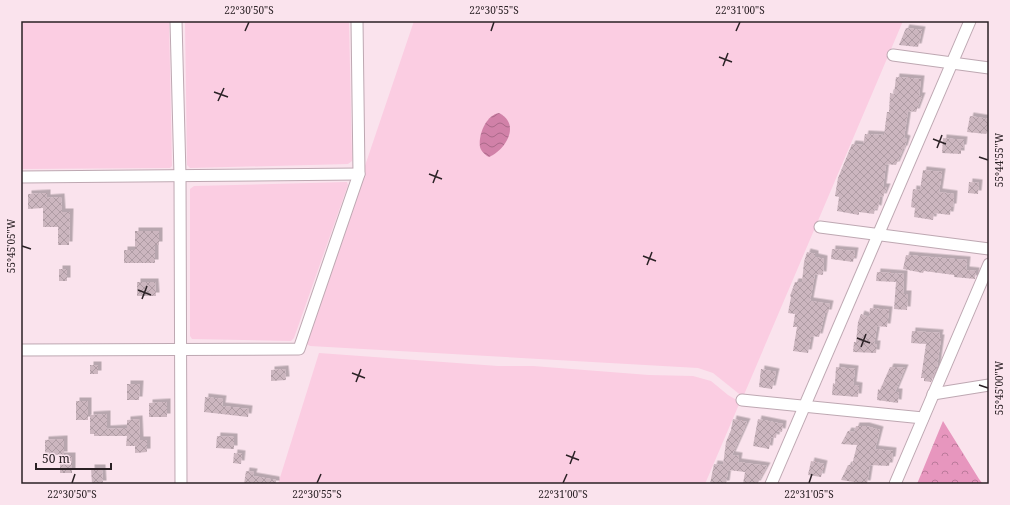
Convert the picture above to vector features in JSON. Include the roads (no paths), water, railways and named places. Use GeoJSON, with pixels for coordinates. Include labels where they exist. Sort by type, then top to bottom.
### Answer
{"type":"FeatureCollection","features":[{"type":"Feature","properties":{"kind":"street"},"geometry":{"type":"LineString","coordinates":[[176,21],[180,176],[181,484]]}},
{"type":"Feature","properties":{"kind":"street"},"geometry":{"type":"LineString","coordinates":[[21,350],[299,349],[359,174],[357,21]]}},
{"type":"Feature","properties":{"kind":"street"},"geometry":{"type":"LineString","coordinates":[[771,484],[970,21]]}},
{"type":"Feature","properties":{"kind":"street"},"geometry":{"type":"LineString","coordinates":[[893,55],[989,68]]}},
{"type":"Feature","properties":{"kind":"street"},"geometry":{"type":"LineString","coordinates":[[21,178],[359,174]]}},
{"type":"Feature","properties":{"kind":"street"},"geometry":{"type":"LineString","coordinates":[[820,227],[989,249]]}},
{"type":"Feature","properties":{"kind":"street"},"geometry":{"type":"LineString","coordinates":[[895,484],[989,264]]}},
{"type":"Feature","properties":{"kind":"street"},"geometry":{"type":"LineString","coordinates":[[933,394],[989,385]]}},
{"type":"Feature","properties":{"kind":"street"},"geometry":{"type":"LineString","coordinates":[[742,400],[923,418]]}},
{"type":"Feature","properties":{"kind":"water"},"geometry":{"type":"Polygon","coordinates":[[[499,113],[506,118],[509,124],[509,136],[501,149],[489,157],[483,153],[480,147],[480,137],[484,126],[490,117],[499,113]]]}}]}
